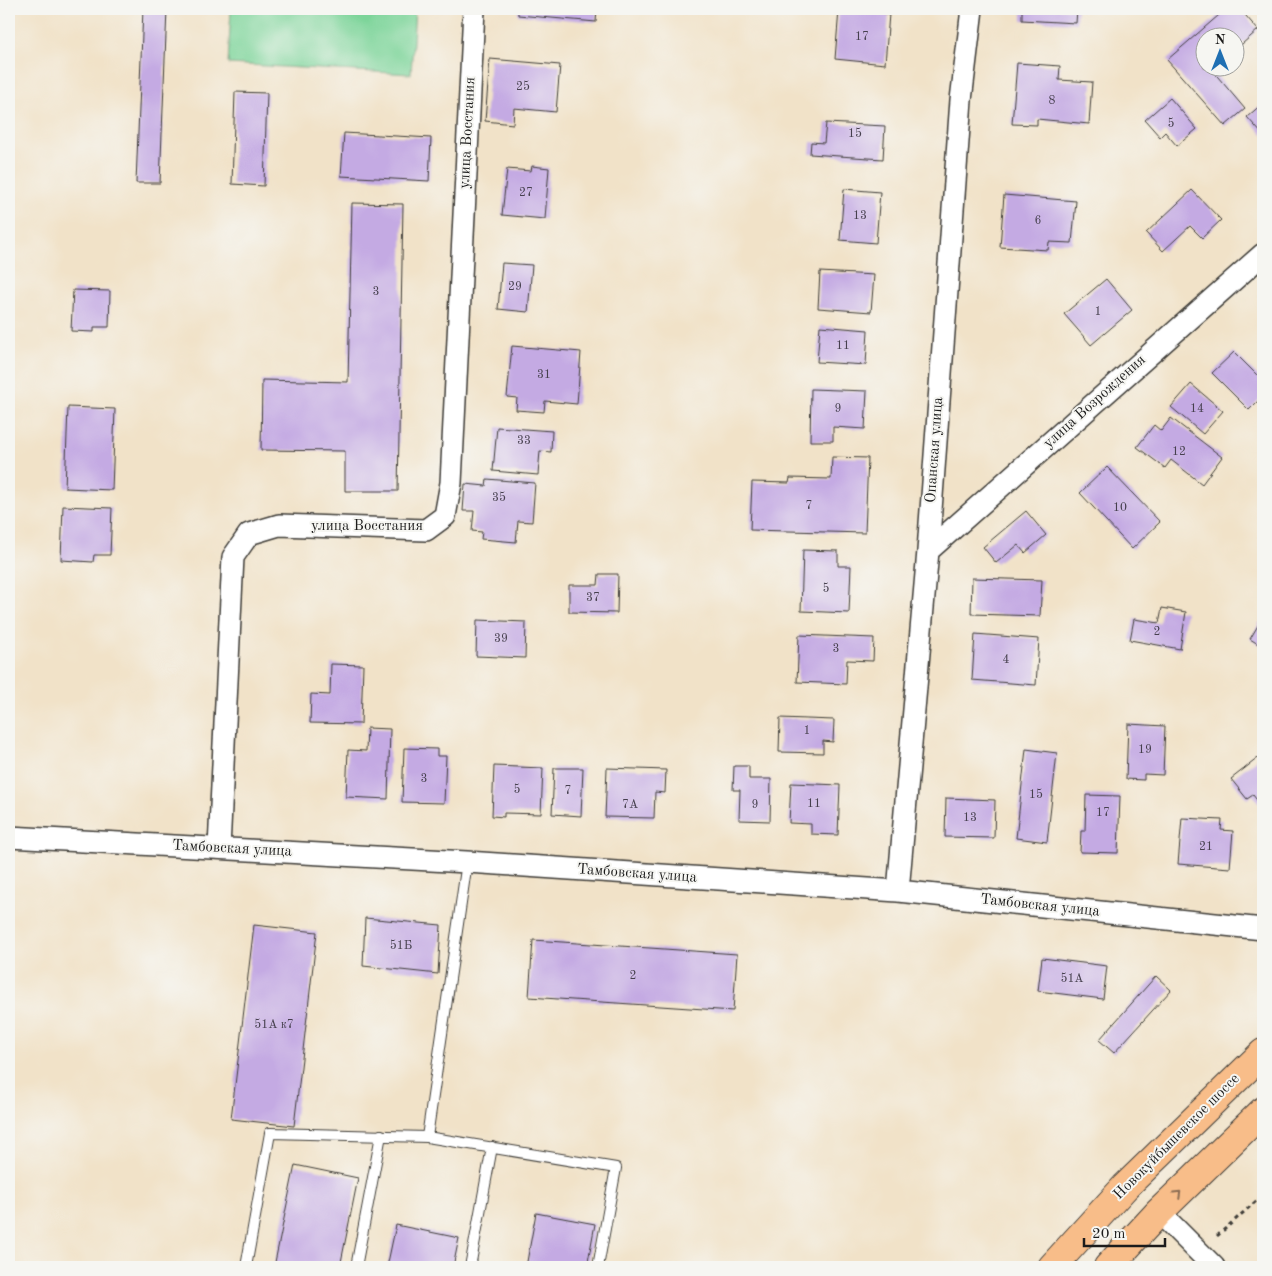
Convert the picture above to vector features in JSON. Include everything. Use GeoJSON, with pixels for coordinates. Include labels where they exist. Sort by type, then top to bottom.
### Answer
{"type":"FeatureCollection","features":[{"type":"Feature","properties":{"kind":"main road","name":"Новокуйбышевское шоссе"},"geometry":{"type":"LineString","coordinates":[[1052,1267],[1126,1187],[1263,1053]]}},
{"type":"Feature","properties":{"kind":"main road"},"geometry":{"type":"LineString","coordinates":[[1108,1267],[1159,1212],[1263,1110]]}},
{"type":"Feature","properties":{"kind":"street","name":"улица Восстания"},"geometry":{"type":"LineString","coordinates":[[219,848],[233,557],[249,534],[279,525],[426,530],[444,516],[451,483],[474,9]]}},
{"type":"Feature","properties":{"kind":"street","name":"Опанская улица"},"geometry":{"type":"LineString","coordinates":[[898,891],[928,551],[961,100],[972,9]]}},
{"type":"Feature","properties":{"kind":"street","name":"улица Возрождения"},"geometry":{"type":"LineString","coordinates":[[928,551],[1263,254]]}},
{"type":"Feature","properties":{"kind":"street","name":"Тамбовская улица"},"geometry":{"type":"LineString","coordinates":[[9,837],[467,862],[898,891],[1263,929]]}},
{"type":"Feature","properties":{"kind":"street"},"geometry":{"type":"LineString","coordinates":[[1159,1212],[1214,1267]]}},
{"type":"Feature","properties":{"kind":"lane"},"geometry":{"type":"LineString","coordinates":[[427,1137],[467,862]]}},
{"type":"Feature","properties":{"kind":"lane"},"geometry":{"type":"LineString","coordinates":[[246,1267],[270,1133],[427,1137],[616,1168],[598,1267]]}},
{"type":"Feature","properties":{"kind":"lane"},"geometry":{"type":"LineString","coordinates":[[356,1267],[381,1135]]}},
{"type":"Feature","properties":{"kind":"lane"},"geometry":{"type":"LineString","coordinates":[[470,1267],[492,1147]]}},
{"type":"Feature","properties":{"kind":"path"},"geometry":{"type":"LineString","coordinates":[[1199,1251],[1263,1195]]}},
{"type":"Feature","properties":{"kind":"green space"},"geometry":{"type":"Polygon","coordinates":[[[231,9],[415,9],[411,74],[228,64],[231,9]]]}},
{"type":"Feature","properties":{"kind":"building"},"geometry":{"type":"Polygon","coordinates":[[[143,9],[167,9],[160,183],[136,183],[143,9]]]}},
{"type":"Feature","properties":{"kind":"building"},"geometry":{"type":"Polygon","coordinates":[[[518,9],[597,9],[596,22],[518,15],[518,9]]]}},
{"type":"Feature","properties":{"kind":"building"},"geometry":{"type":"Polygon","coordinates":[[[1022,9],[1077,9],[1076,23],[1022,20],[1022,9]]]}},
{"type":"Feature","properties":{"kind":"building"},"geometry":{"type":"Polygon","coordinates":[[[1226,9],[1240,9],[1258,30],[1244,42],[1244,28],[1204,28],[1226,9]]]}},
{"type":"Feature","properties":{"kind":"building"},"geometry":{"type":"Polygon","coordinates":[[[839,10],[889,14],[885,64],[835,59],[839,10]]]}},
{"type":"Feature","properties":{"kind":"building"},"geometry":{"type":"Polygon","coordinates":[[[1194,37],[1194,78],[1219,78],[1245,109],[1225,126],[1167,60],[1194,37]]]}},
{"type":"Feature","properties":{"kind":"building"},"geometry":{"type":"Polygon","coordinates":[[[490,59],[560,65],[556,112],[514,108],[513,124],[485,121],[490,59]]]}},
{"type":"Feature","properties":{"kind":"building"},"geometry":{"type":"Polygon","coordinates":[[[1017,63],[1060,66],[1059,80],[1092,82],[1089,124],[1037,119],[1037,125],[1012,124],[1017,63]]]}},
{"type":"Feature","properties":{"kind":"building"},"geometry":{"type":"Polygon","coordinates":[[[235,92],[267,93],[264,186],[232,184],[235,92]]]}},
{"type":"Feature","properties":{"kind":"building"},"geometry":{"type":"Polygon","coordinates":[[[1170,98],[1197,129],[1177,146],[1165,132],[1160,137],[1145,120],[1170,98]]]}},
{"type":"Feature","properties":{"kind":"building"},"geometry":{"type":"Polygon","coordinates":[[[1263,103],[1263,135],[1247,117],[1263,103]]]}},
{"type":"Feature","properties":{"kind":"building"},"geometry":{"type":"Polygon","coordinates":[[[826,123],[885,126],[883,159],[810,154],[811,142],[824,143],[826,123]]]}},
{"type":"Feature","properties":{"kind":"building"},"geometry":{"type":"Polygon","coordinates":[[[344,133],[431,138],[429,181],[341,176],[344,133]]]}},
{"type":"Feature","properties":{"kind":"building"},"geometry":{"type":"Polygon","coordinates":[[[532,166],[549,168],[545,219],[502,215],[507,169],[531,171],[532,166]]]}},
{"type":"Feature","properties":{"kind":"building"},"geometry":{"type":"Polygon","coordinates":[[[844,189],[880,192],[876,243],[840,240],[844,189]]]}},
{"type":"Feature","properties":{"kind":"building"},"geometry":{"type":"Polygon","coordinates":[[[1192,190],[1221,220],[1202,238],[1190,226],[1163,251],[1146,233],[1192,190]]]}},
{"type":"Feature","properties":{"kind":"building"},"geometry":{"type":"Polygon","coordinates":[[[1004,195],[1076,201],[1072,243],[1049,242],[1048,250],[1000,247],[1004,195]]]}},
{"type":"Feature","properties":{"kind":"building"},"geometry":{"type":"Polygon","coordinates":[[[352,203],[403,204],[398,491],[345,491],[345,451],[261,450],[262,380],[348,382],[352,203]]]}},
{"type":"Feature","properties":{"kind":"building"},"geometry":{"type":"Polygon","coordinates":[[[502,263],[532,265],[528,312],[498,309],[502,263]]]}},
{"type":"Feature","properties":{"kind":"building"},"geometry":{"type":"Polygon","coordinates":[[[820,272],[874,275],[871,312],[818,308],[820,272]]]}},
{"type":"Feature","properties":{"kind":"building"},"geometry":{"type":"Polygon","coordinates":[[[1106,279],[1132,310],[1091,345],[1064,314],[1106,279]]]}},
{"type":"Feature","properties":{"kind":"building"},"geometry":{"type":"Polygon","coordinates":[[[73,290],[110,291],[109,327],[94,327],[94,332],[71,331],[73,290]]]}},
{"type":"Feature","properties":{"kind":"building"},"geometry":{"type":"Polygon","coordinates":[[[820,326],[868,330],[866,365],[817,362],[820,326]]]}},
{"type":"Feature","properties":{"kind":"building"},"geometry":{"type":"Polygon","coordinates":[[[512,346],[581,352],[577,404],[545,401],[544,412],[516,410],[517,398],[507,397],[512,346]]]}},
{"type":"Feature","properties":{"kind":"building"},"geometry":{"type":"Polygon","coordinates":[[[1234,352],[1263,381],[1263,396],[1249,410],[1212,373],[1234,352]]]}},
{"type":"Feature","properties":{"kind":"building"},"geometry":{"type":"Polygon","coordinates":[[[1191,384],[1223,411],[1203,434],[1171,407],[1191,384]]]}},
{"type":"Feature","properties":{"kind":"building"},"geometry":{"type":"Polygon","coordinates":[[[811,389],[867,391],[865,429],[833,427],[833,441],[810,441],[811,389]]]}},
{"type":"Feature","properties":{"kind":"building"},"geometry":{"type":"Polygon","coordinates":[[[68,407],[115,409],[112,490],[65,488],[68,407]]]}},
{"type":"Feature","properties":{"kind":"building"},"geometry":{"type":"Polygon","coordinates":[[[1171,418],[1222,457],[1202,484],[1171,460],[1165,468],[1137,447],[1154,425],[1161,431],[1171,418]]]}},
{"type":"Feature","properties":{"kind":"building"},"geometry":{"type":"Polygon","coordinates":[[[497,427],[552,431],[551,452],[540,451],[538,475],[493,471],[497,427]]]}},
{"type":"Feature","properties":{"kind":"building"},"geometry":{"type":"Polygon","coordinates":[[[832,457],[868,458],[865,533],[750,530],[752,482],[789,483],[790,478],[831,479],[832,457]]]}},
{"type":"Feature","properties":{"kind":"building"},"geometry":{"type":"Polygon","coordinates":[[[1107,467],[1160,522],[1132,549],[1080,493],[1107,467]]]}},
{"type":"Feature","properties":{"kind":"building"},"geometry":{"type":"Polygon","coordinates":[[[487,479],[535,483],[532,522],[518,521],[516,542],[481,539],[482,532],[472,531],[474,511],[463,511],[465,484],[486,486],[487,479]]]}},
{"type":"Feature","properties":{"kind":"building"},"geometry":{"type":"Polygon","coordinates":[[[63,506],[112,508],[110,555],[94,555],[93,562],[61,560],[63,506]]]}},
{"type":"Feature","properties":{"kind":"building"},"geometry":{"type":"Polygon","coordinates":[[[1026,511],[1046,535],[1025,553],[1018,545],[996,563],[983,547],[1026,511]]]}},
{"type":"Feature","properties":{"kind":"building"},"geometry":{"type":"Polygon","coordinates":[[[803,550],[838,551],[838,566],[851,566],[849,613],[801,611],[803,550]]]}},
{"type":"Feature","properties":{"kind":"building"},"geometry":{"type":"Polygon","coordinates":[[[599,574],[618,574],[617,613],[569,612],[569,585],[598,585],[599,574]]]}},
{"type":"Feature","properties":{"kind":"building"},"geometry":{"type":"Polygon","coordinates":[[[972,578],[1042,580],[1040,616],[971,614],[972,578]]]}},
{"type":"Feature","properties":{"kind":"building"},"geometry":{"type":"Polygon","coordinates":[[[1162,608],[1186,612],[1180,649],[1130,640],[1134,619],[1159,623],[1162,608]]]}},
{"type":"Feature","properties":{"kind":"building"},"geometry":{"type":"Polygon","coordinates":[[[1263,617],[1263,647],[1250,639],[1263,617]]]}},
{"type":"Feature","properties":{"kind":"building"},"geometry":{"type":"Polygon","coordinates":[[[477,620],[526,622],[525,658],[476,656],[477,620]]]}},
{"type":"Feature","properties":{"kind":"building"},"geometry":{"type":"Polygon","coordinates":[[[975,634],[1039,639],[1036,685],[972,680],[975,634]]]}},
{"type":"Feature","properties":{"kind":"building"},"geometry":{"type":"Polygon","coordinates":[[[799,635],[874,638],[873,661],[847,660],[846,684],[797,682],[799,635]]]}},
{"type":"Feature","properties":{"kind":"building"},"geometry":{"type":"Polygon","coordinates":[[[331,664],[363,665],[361,724],[310,723],[311,694],[330,695],[331,664]]]}},
{"type":"Feature","properties":{"kind":"building"},"geometry":{"type":"Polygon","coordinates":[[[780,718],[834,720],[833,742],[823,741],[823,753],[779,752],[780,718]]]}},
{"type":"Feature","properties":{"kind":"building"},"geometry":{"type":"Polygon","coordinates":[[[1128,724],[1165,726],[1163,775],[1144,774],[1144,780],[1126,779],[1128,724]]]}},
{"type":"Feature","properties":{"kind":"building"},"geometry":{"type":"Polygon","coordinates":[[[367,728],[390,729],[388,799],[346,797],[348,750],[366,751],[367,728]]]}},
{"type":"Feature","properties":{"kind":"building"},"geometry":{"type":"Polygon","coordinates":[[[404,748],[437,749],[437,756],[446,756],[444,803],[402,802],[404,748]]]}},
{"type":"Feature","properties":{"kind":"building"},"geometry":{"type":"Polygon","coordinates":[[[1026,749],[1057,753],[1047,842],[1016,838],[1026,749]]]}},
{"type":"Feature","properties":{"kind":"building"},"geometry":{"type":"Polygon","coordinates":[[[1258,758],[1263,765],[1263,808],[1253,795],[1247,799],[1231,779],[1258,758]]]}},
{"type":"Feature","properties":{"kind":"building"},"geometry":{"type":"Polygon","coordinates":[[[494,766],[543,768],[541,814],[504,813],[504,817],[492,816],[494,766]]]}},
{"type":"Feature","properties":{"kind":"building"},"geometry":{"type":"Polygon","coordinates":[[[734,766],[749,766],[749,779],[771,779],[770,821],[739,820],[740,790],[733,790],[734,766]]]}},
{"type":"Feature","properties":{"kind":"building"},"geometry":{"type":"Polygon","coordinates":[[[554,768],[583,768],[581,816],[552,814],[554,768]]]}},
{"type":"Feature","properties":{"kind":"building"},"geometry":{"type":"Polygon","coordinates":[[[607,768],[666,770],[665,793],[655,792],[654,818],[605,817],[607,768]]]}},
{"type":"Feature","properties":{"kind":"building"},"geometry":{"type":"Polygon","coordinates":[[[791,783],[840,785],[838,835],[811,834],[811,824],[789,823],[791,783]]]}},
{"type":"Feature","properties":{"kind":"building"},"geometry":{"type":"Polygon","coordinates":[[[1086,795],[1120,796],[1118,853],[1080,852],[1081,831],[1085,831],[1086,795]]]}},
{"type":"Feature","properties":{"kind":"building"},"geometry":{"type":"Polygon","coordinates":[[[946,798],[995,800],[994,838],[945,837],[946,798]]]}},
{"type":"Feature","properties":{"kind":"building"},"geometry":{"type":"Polygon","coordinates":[[[1182,818],[1222,820],[1221,830],[1233,831],[1230,868],[1178,864],[1182,818]]]}},
{"type":"Feature","properties":{"kind":"building"},"geometry":{"type":"Polygon","coordinates":[[[365,918],[441,925],[438,974],[363,966],[365,918]]]}},
{"type":"Feature","properties":{"kind":"building"},"geometry":{"type":"Polygon","coordinates":[[[254,925],[317,932],[294,1126],[231,1119],[254,925]]]}},
{"type":"Feature","properties":{"kind":"building"},"geometry":{"type":"Polygon","coordinates":[[[533,940],[737,954],[733,1011],[529,997],[533,940]]]}},
{"type":"Feature","properties":{"kind":"building"},"geometry":{"type":"Polygon","coordinates":[[[1042,958],[1107,966],[1103,999],[1038,991],[1042,958]]]}},
{"type":"Feature","properties":{"kind":"building"},"geometry":{"type":"Polygon","coordinates":[[[1156,976],[1171,990],[1114,1053],[1099,1040],[1156,976]]]}},
{"type":"Feature","properties":{"kind":"building"},"geometry":{"type":"Polygon","coordinates":[[[295,1165],[358,1178],[340,1267],[274,1267],[295,1165]]]}},
{"type":"Feature","properties":{"kind":"building"},"geometry":{"type":"Polygon","coordinates":[[[536,1213],[595,1224],[587,1267],[526,1267],[536,1213]]]}},
{"type":"Feature","properties":{"kind":"building"},"geometry":{"type":"Polygon","coordinates":[[[396,1225],[459,1238],[453,1267],[387,1267],[396,1225]]]}}]}
